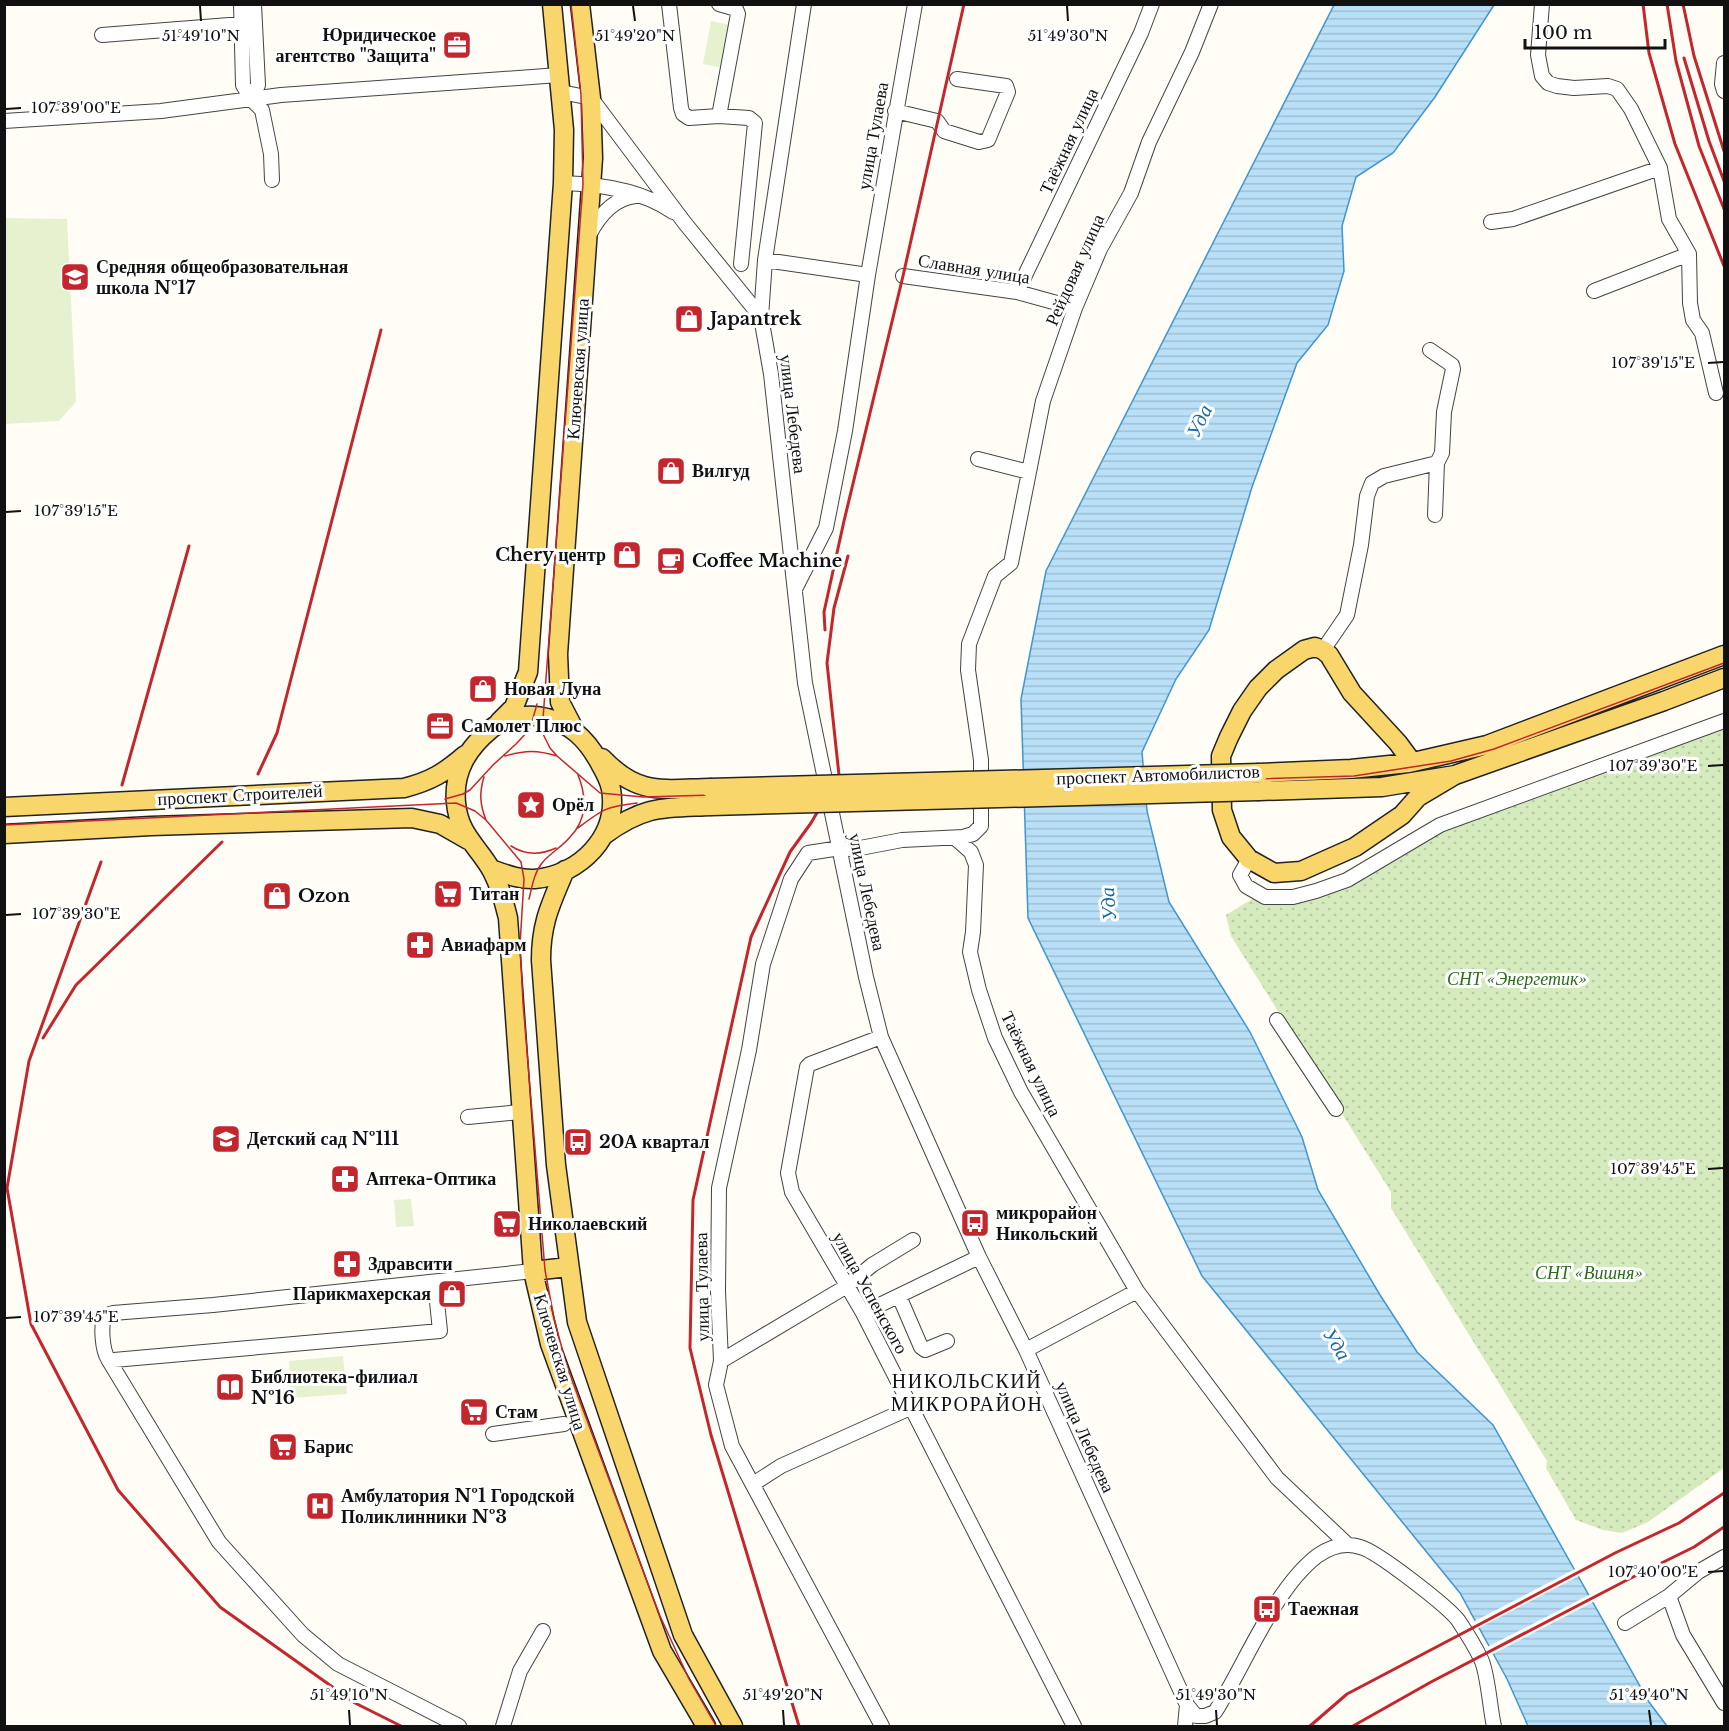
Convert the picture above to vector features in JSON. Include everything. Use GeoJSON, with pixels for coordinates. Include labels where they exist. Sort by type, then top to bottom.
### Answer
{"type":"FeatureCollection","features":[{"type":"Feature","properties":{"kind":"main road","name":"Ключевская улица"},"geometry":{"type":"LineString","coordinates":[[497,724],[514,707],[528,672],[563,183],[564,130],[552,4]]}},
{"type":"Feature","properties":{"kind":"main road","name":"Ключевская улица"},"geometry":{"type":"LineString","coordinates":[[575,731],[560,702],[558,654],[593,131],[580,4]]}},
{"type":"Feature","properties":{"kind":"main road"},"geometry":{"type":"LineString","coordinates":[[1412,762],[1398,743],[1352,693],[1335,664],[1323,650],[1315,647],[1304,650],[1276,670],[1258,688],[1242,711],[1221,756],[1222,810],[1231,837],[1249,859],[1274,873],[1301,871],[1355,846],[1402,814],[1418,797],[1455,775]]}},
{"type":"Feature","properties":{"kind":"main road","name":"проспект Автомобилистов"},"geometry":{"type":"LineString","coordinates":[[604,835],[625,820],[640,813],[710,797],[1351,769],[1412,762],[1487,744],[1725,655]]}},
{"type":"Feature","properties":{"kind":"main road","name":"проспект Автомобилистов"},"geometry":{"type":"LineString","coordinates":[[589,743],[614,771],[631,782],[710,797],[1259,791],[1382,787],[1455,775],[1725,678]]}},
{"type":"Feature","properties":{"kind":"main road"},"geometry":{"type":"LineString","coordinates":[[529,715],[560,721],[575,731],[589,743],[607,775],[611,790],[610,819],[604,835],[594,850],[579,864],[565,870],[533,879],[514,877],[491,869],[470,841],[458,817],[456,784],[466,754],[482,736],[497,724],[529,715]]}},
{"type":"Feature","properties":{"kind":"main road","name":"проспект Строителей"},"geometry":{"type":"LineString","coordinates":[[4,807],[138,799],[404,789],[433,780],[466,754]]}},
{"type":"Feature","properties":{"kind":"main road"},"geometry":{"type":"LineString","coordinates":[[1382,787],[1392,792],[1402,814]]}},
{"type":"Feature","properties":{"kind":"main road","name":"проспект Строителей"},"geometry":{"type":"LineString","coordinates":[[4,834],[151,826],[412,818],[440,824],[470,841]]}},
{"type":"Feature","properties":{"kind":"main road","name":"Ключевская улица"},"geometry":{"type":"LineString","coordinates":[[491,869],[500,888],[508,918],[533,1271],[550,1344],[662,1651],[706,1726]]}},
{"type":"Feature","properties":{"kind":"main road","name":"Ключевская улица"},"geometry":{"type":"LineString","coordinates":[[565,870],[545,919],[541,939],[541,960],[556,1165],[577,1322],[683,1635],[733,1726]]}},
{"type":"Feature","properties":{"kind":"main road"},"geometry":{"type":"LineString","coordinates":[[533,1271],[568,1267]]}},
{"type":"Feature","properties":{"kind":"street"},"geometry":{"type":"LineString","coordinates":[[241,4],[243,85],[251,99],[262,110],[271,154],[272,180]]}},
{"type":"Feature","properties":{"kind":"street"},"geometry":{"type":"LineString","coordinates":[[251,99],[258,85],[254,4]]}},
{"type":"Feature","properties":{"kind":"street"},"geometry":{"type":"LineString","coordinates":[[669,4],[683,114],[689,118],[719,116],[749,118],[754,123],[741,264]]}},
{"type":"Feature","properties":{"kind":"street"},"geometry":{"type":"LineString","coordinates":[[719,4],[736,9],[738,14],[719,116]]}},
{"type":"Feature","properties":{"kind":"street","name":"улица Лебедева"},"geometry":{"type":"LineString","coordinates":[[804,4],[766,258],[761,317],[771,374],[805,683],[866,977],[881,1037],[979,1257],[1026,1350],[1187,1705],[1185,1726]]}},
{"type":"Feature","properties":{"kind":"street","name":"улица Тулаева"},"geometry":{"type":"LineString","coordinates":[[796,587],[826,528],[845,431],[868,275],[915,4]]}},
{"type":"Feature","properties":{"kind":"street","name":"Таёжная улица"},"geometry":{"type":"LineString","coordinates":[[1017,292],[1141,33],[1152,4]]}},
{"type":"Feature","properties":{"kind":"street","name":"Рейдовая улица"},"geometry":{"type":"LineString","coordinates":[[955,838],[973,834],[981,826],[981,760],[968,670],[969,644],[995,576],[1011,563],[1042,401],[1075,309],[1100,249],[1131,193],[1149,142],[1192,52],[1211,4]]}},
{"type":"Feature","properties":{"kind":"street"},"geometry":{"type":"LineString","coordinates":[[1542,4],[1538,55],[1542,76],[1548,83],[1557,86],[1574,88],[1608,86],[1617,89],[1631,109],[1660,168],[1669,219],[1689,254],[1690,303],[1693,320],[1702,333],[1716,393]]}},
{"type":"Feature","properties":{"kind":"street"},"geometry":{"type":"LineString","coordinates":[[102,35],[242,24]]}},
{"type":"Feature","properties":{"kind":"street"},"geometry":{"type":"LineString","coordinates":[[1725,63],[1722,84],[1725,91]]}},
{"type":"Feature","properties":{"kind":"street"},"geometry":{"type":"LineString","coordinates":[[895,111],[936,121],[944,130],[979,142],[988,140],[1008,92],[1006,86],[957,79]]}},
{"type":"Feature","properties":{"kind":"street"},"geometry":{"type":"LineString","coordinates":[[4,121],[162,111],[281,95],[560,83],[591,98],[684,222],[761,317]]}},
{"type":"Feature","properties":{"kind":"street"},"geometry":{"type":"LineString","coordinates":[[1491,222],[1513,219],[1660,168]]}},
{"type":"Feature","properties":{"kind":"street"},"geometry":{"type":"LineString","coordinates":[[563,183],[591,184],[660,203],[684,222]]}},
{"type":"Feature","properties":{"kind":"street"},"geometry":{"type":"LineString","coordinates":[[586,240],[605,211],[628,197],[638,196]]}},
{"type":"Feature","properties":{"kind":"street"},"geometry":{"type":"LineString","coordinates":[[1594,291],[1689,254]]}},
{"type":"Feature","properties":{"kind":"street"},"geometry":{"type":"LineString","coordinates":[[718,263],[741,264],[766,258],[868,275]]}},
{"type":"Feature","properties":{"kind":"street","name":"Славная улица"},"geometry":{"type":"LineString","coordinates":[[903,276],[1017,292],[1075,309]]}},
{"type":"Feature","properties":{"kind":"street"},"geometry":{"type":"LineString","coordinates":[[1430,350],[1452,365],[1454,369],[1444,412],[1442,453],[1437,463],[1435,515]]}},
{"type":"Feature","properties":{"kind":"street"},"geometry":{"type":"LineString","coordinates":[[978,459],[1029,472]]}},
{"type":"Feature","properties":{"kind":"street"},"geometry":{"type":"LineString","coordinates":[[1323,650],[1347,615],[1361,545],[1366,496],[1372,483],[1384,476],[1437,463]]}},
{"type":"Feature","properties":{"kind":"street"},"geometry":{"type":"LineString","coordinates":[[1249,859],[1240,874],[1246,886],[1265,897],[1293,897],[1316,891],[1347,880],[1440,825],[1725,721]]}},
{"type":"Feature","properties":{"kind":"street","name":"улица Тулаева"},"geometry":{"type":"LineString","coordinates":[[882,1726],[732,1446],[716,1385],[721,1361],[718,1291],[719,1188],[749,1050],[763,964],[791,879],[808,853],[865,847],[902,840],[955,838]]}},
{"type":"Feature","properties":{"kind":"street","name":"Таёжная улица"},"geometry":{"type":"LineString","coordinates":[[955,838],[971,852],[976,865],[970,952],[979,990],[995,1038],[1021,1092],[1137,1291],[1277,1478],[1348,1545]]}},
{"type":"Feature","properties":{"kind":"street"},"geometry":{"type":"LineString","coordinates":[[1277,1020],[1336,1109]]}},
{"type":"Feature","properties":{"kind":"street","name":"улица Успенского"},"geometry":{"type":"LineString","coordinates":[[881,1037],[807,1067],[788,1173],[792,1192],[863,1313],[1074,1726]]}},
{"type":"Feature","properties":{"kind":"street"},"geometry":{"type":"LineString","coordinates":[[468,1117],[520,1112]]}},
{"type":"Feature","properties":{"kind":"street"},"geometry":{"type":"LineString","coordinates":[[721,1361],[847,1286],[872,1265],[913,1240]]}},
{"type":"Feature","properties":{"kind":"street"},"geometry":{"type":"LineString","coordinates":[[863,1313],[979,1257]]}},
{"type":"Feature","properties":{"kind":"street"},"geometry":{"type":"LineString","coordinates":[[459,1726],[338,1664],[303,1635],[219,1542],[105,1354],[102,1322],[104,1316],[113,1313],[533,1271]]}},
{"type":"Feature","properties":{"kind":"street"},"geometry":{"type":"LineString","coordinates":[[108,1359],[440,1331],[435,1282]]}},
{"type":"Feature","properties":{"kind":"street"},"geometry":{"type":"LineString","coordinates":[[1026,1350],[1137,1291]]}},
{"type":"Feature","properties":{"kind":"street"},"geometry":{"type":"LineString","coordinates":[[899,1296],[921,1347],[925,1350],[947,1341]]}},
{"type":"Feature","properties":{"kind":"street"},"geometry":{"type":"LineString","coordinates":[[753,1484],[781,1466],[910,1408]]}},
{"type":"Feature","properties":{"kind":"street"},"geometry":{"type":"LineString","coordinates":[[493,1434],[564,1424]]}},
{"type":"Feature","properties":{"kind":"street"},"geometry":{"type":"LineString","coordinates":[[1187,1705],[1196,1716],[1205,1716],[1215,1712],[1274,1608],[1300,1572],[1328,1549],[1348,1545],[1372,1552],[1436,1599],[1457,1619],[1482,1661],[1494,1726]]}},
{"type":"Feature","properties":{"kind":"street"},"geometry":{"type":"LineString","coordinates":[[1625,1623],[1669,1596],[1698,1572],[1725,1557]]}},
{"type":"Feature","properties":{"kind":"street"},"geometry":{"type":"LineString","coordinates":[[1669,1596],[1683,1635],[1725,1703]]}},
{"type":"Feature","properties":{"kind":"street"},"geometry":{"type":"LineString","coordinates":[[503,1726],[520,1671],[543,1631]]}},
{"type":"Feature","properties":{"kind":"green space"},"geometry":{"type":"Polygon","coordinates":[[[711,21],[730,25],[723,68],[703,64],[711,21]]]}},
{"type":"Feature","properties":{"kind":"green space"},"geometry":{"type":"Polygon","coordinates":[[[5,218],[67,219],[76,402],[59,421],[5,424],[5,218]]]}},
{"type":"Feature","properties":{"kind":"green space","name":"СНТ «Энергетик»"},"geometry":{"type":"Polygon","coordinates":[[[1724,728],[1724,1468],[1648,1522],[1622,1533],[1603,1530],[1576,1520],[1546,1468],[1547,1461],[1391,1208],[1391,1192],[1231,936],[1226,915],[1252,899],[1268,904],[1291,905],[1330,894],[1350,885],[1444,830],[1724,728]]]}},
{"type":"Feature","properties":{"kind":"green space"},"geometry":{"type":"Polygon","coordinates":[[[411,1199],[414,1226],[396,1227],[394,1200],[411,1199]]]}},
{"type":"Feature","properties":{"kind":"green space"},"geometry":{"type":"Polygon","coordinates":[[[343,1356],[347,1394],[291,1398],[289,1361],[343,1356]]]}},
{"type":"Feature","properties":{"kind":"water","name":"Уда"},"geometry":{"type":"Polygon","coordinates":[[[1334,5],[1494,5],[1435,97],[1393,153],[1356,177],[1342,226],[1344,271],[1328,325],[1297,363],[1252,487],[1209,630],[1176,679],[1142,752],[1147,811],[1169,902],[1250,1032],[1302,1137],[1318,1190],[1380,1295],[1417,1352],[1493,1425],[1649,1702],[1667,1726],[1528,1726],[1507,1679],[1460,1593],[1202,1276],[1028,918],[1021,699],[1046,571],[1334,5]]]}},
{"type":"Feature","properties":{"kind":"pier"},"geometry":{"type":"Polygon","coordinates":[[[1577,1568],[1581,1575],[1477,1629],[1473,1622],[1577,1568]]]}},
{"type":"Feature","properties":{"kind":"pier"},"geometry":{"type":"Polygon","coordinates":[[[1591,1594],[1595,1601],[1491,1655],[1487,1647],[1591,1594]]]}},
{"type":"Feature","properties":{"kind":"tram line"},"geometry":{"type":"LineString","coordinates":[[571,4],[581,95],[583,184],[542,732],[557,756],[600,793],[643,797],[1354,776],[1451,761],[1494,749],[1724,663]]}},
{"type":"Feature","properties":{"kind":"tram line"},"geometry":{"type":"LineString","coordinates":[[445,799],[470,790],[516,744],[530,729],[537,704]]}},
{"type":"Feature","properties":{"kind":"tram line"},"geometry":{"type":"LineString","coordinates":[[505,756],[531,752],[557,756]]}},
{"type":"Feature","properties":{"kind":"tram line"},"geometry":{"type":"LineString","coordinates":[[529,899],[539,867],[567,841],[580,823],[584,800],[578,775]]}},
{"type":"Feature","properties":{"kind":"tram line"},"geometry":{"type":"LineString","coordinates":[[484,777],[481,799],[486,820]]}},
{"type":"Feature","properties":{"kind":"tram line"},"geometry":{"type":"LineString","coordinates":[[4,825],[456,803],[475,811],[486,820],[521,862],[524,879],[520,945],[523,1003],[545,1270],[554,1318],[566,1364],[660,1616],[689,1679],[716,1726]]}},
{"type":"Feature","properties":{"kind":"tram line"},"geometry":{"type":"LineString","coordinates":[[578,828],[605,810],[637,803]]}},
{"type":"Feature","properties":{"kind":"tram line"},"geometry":{"type":"LineString","coordinates":[[511,846],[533,853],[556,848]]}},
{"type":"Feature","properties":{"kind":"railway"},"geometry":{"type":"LineString","coordinates":[[825,630],[824,612],[844,521],[903,276],[964,4]]}},
{"type":"Feature","properties":{"kind":"railway"},"geometry":{"type":"LineString","coordinates":[[1643,4],[1649,53],[1675,144],[1724,266]]}},
{"type":"Feature","properties":{"kind":"railway"},"geometry":{"type":"LineString","coordinates":[[1667,4],[1676,61],[1699,146],[1724,209]]}},
{"type":"Feature","properties":{"kind":"railway"},"geometry":{"type":"LineString","coordinates":[[1683,4],[1694,56],[1724,151]]}},
{"type":"Feature","properties":{"kind":"railway"},"geometry":{"type":"LineString","coordinates":[[1684,58],[1709,141],[1724,181]]}},
{"type":"Feature","properties":{"kind":"railway"},"geometry":{"type":"LineString","coordinates":[[258,774],[277,733],[381,330]]}},
{"type":"Feature","properties":{"kind":"railway"},"geometry":{"type":"LineString","coordinates":[[122,785],[189,546]]}},
{"type":"Feature","properties":{"kind":"railway"},"geometry":{"type":"LineString","coordinates":[[799,1726],[711,1435],[690,1348],[693,1200],[751,937],[790,852],[811,823],[839,775],[827,663],[834,608],[848,556]]}},
{"type":"Feature","properties":{"kind":"railway"},"geometry":{"type":"LineString","coordinates":[[43,1038],[76,985],[222,842]]}},
{"type":"Feature","properties":{"kind":"railway"},"geometry":{"type":"LineString","coordinates":[[101,862],[29,1061],[7,1188],[31,1324],[118,1490],[220,1607],[355,1703],[401,1726]]}},
{"type":"Feature","properties":{"kind":"railway"},"geometry":{"type":"LineString","coordinates":[[1310,1726],[1347,1694],[1615,1553],[1679,1523],[1724,1493]]}},
{"type":"Feature","properties":{"kind":"railway"},"geometry":{"type":"LineString","coordinates":[[1353,1726],[1431,1682],[1694,1547],[1724,1527]]}},
{"type":"Feature","properties":{"kind":"place","name":"Юридическое агентство \"Защита\""},"geometry":{"type":"Point","coordinates":[457,45]}},
{"type":"Feature","properties":{"kind":"place","name":"Средняя общеобразовательная школа №17"},"geometry":{"type":"Point","coordinates":[75,277]}},
{"type":"Feature","properties":{"kind":"place","name":"Japantrek"},"geometry":{"type":"Point","coordinates":[689,319]}},
{"type":"Feature","properties":{"kind":"place","name":"Вилгуд"},"geometry":{"type":"Point","coordinates":[671,471]}},
{"type":"Feature","properties":{"kind":"place","name":"Chery центр"},"geometry":{"type":"Point","coordinates":[627,555]}},
{"type":"Feature","properties":{"kind":"place","name":"Coffee Machine"},"geometry":{"type":"Point","coordinates":[671,561]}},
{"type":"Feature","properties":{"kind":"place","name":"Новая Луна"},"geometry":{"type":"Point","coordinates":[483,689]}},
{"type":"Feature","properties":{"kind":"place","name":"Самолет Плюс"},"geometry":{"type":"Point","coordinates":[440,726]}},
{"type":"Feature","properties":{"kind":"place","name":"Орёл"},"geometry":{"type":"Point","coordinates":[531,805]}},
{"type":"Feature","properties":{"kind":"place","name":"Титан"},"geometry":{"type":"Point","coordinates":[448,894]}},
{"type":"Feature","properties":{"kind":"place","name":"Ozon"},"geometry":{"type":"Point","coordinates":[277,896]}},
{"type":"Feature","properties":{"kind":"place","name":"Авиафарм"},"geometry":{"type":"Point","coordinates":[420,945]}},
{"type":"Feature","properties":{"kind":"place","name":"Детский сад №111"},"geometry":{"type":"Point","coordinates":[226,1139]}},
{"type":"Feature","properties":{"kind":"place","name":"20А квартал"},"geometry":{"type":"Point","coordinates":[578,1142]}},
{"type":"Feature","properties":{"kind":"place","name":"Аптека-Оптика"},"geometry":{"type":"Point","coordinates":[345,1179]}},
{"type":"Feature","properties":{"kind":"place","name":"микрорайон Никольский"},"geometry":{"type":"Point","coordinates":[975,1223]}},
{"type":"Feature","properties":{"kind":"place","name":"Николаевский"},"geometry":{"type":"Point","coordinates":[507,1224]}},
{"type":"Feature","properties":{"kind":"place","name":"Здравсити"},"geometry":{"type":"Point","coordinates":[347,1264]}},
{"type":"Feature","properties":{"kind":"place","name":"Парикмахерская"},"geometry":{"type":"Point","coordinates":[452,1294]}},
{"type":"Feature","properties":{"kind":"place","name":"Библиотека-филиал №16"},"geometry":{"type":"Point","coordinates":[230,1387]}},
{"type":"Feature","properties":{"kind":"place","name":"Стам"},"geometry":{"type":"Point","coordinates":[474,1412]}},
{"type":"Feature","properties":{"kind":"place","name":"Барис"},"geometry":{"type":"Point","coordinates":[283,1447]}},
{"type":"Feature","properties":{"kind":"place","name":"Амбулатория №1 Городской Поликлинники №3"},"geometry":{"type":"Point","coordinates":[320,1506]}},
{"type":"Feature","properties":{"kind":"place","name":"Таежная"},"geometry":{"type":"Point","coordinates":[1267,1609]}},
{"type":"Feature","properties":{"kind":"district","name":"НИКОЛЬСКИЙ МИКРОРАЙОН"},"geometry":{"type":"Point","coordinates":[967,1392]}},
{"type":"Feature","properties":{"kind":"park label","name":"СНТ «Вишня»"},"geometry":{"type":"Point","coordinates":[1589,1273]}}]}
